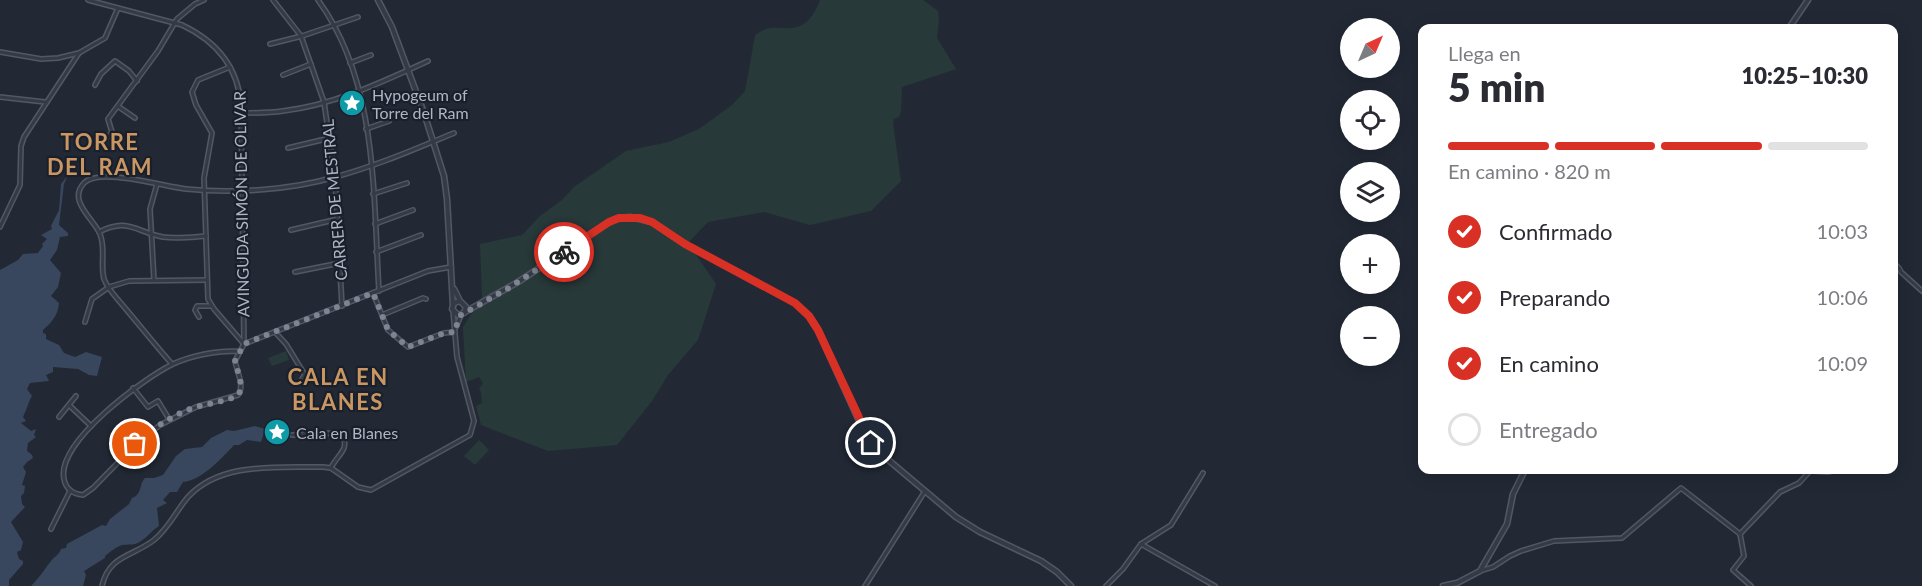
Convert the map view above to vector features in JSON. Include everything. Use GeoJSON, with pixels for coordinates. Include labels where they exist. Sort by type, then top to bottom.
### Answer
{"type":"FeatureCollection","features":[{"type":"Feature","properties":{"kind":"street","name":"AVINGUDA SIMÓN DE OLIVAR"},"geometry":{"type":"LineString","coordinates":[[88,0],[192,30],[220,52],[230,67],[239,87],[241,113],[244,344]]}},
{"type":"Feature","properties":{"kind":"street"},"geometry":{"type":"LineString","coordinates":[[108,137],[112,132],[108,119],[119,107],[181,14],[204,0]]}},
{"type":"Feature","properties":{"kind":"street","name":"CARRER DE MESTRAL"},"geometry":{"type":"LineString","coordinates":[[273,0],[301,36],[324,102],[338,219],[342,306]]}},
{"type":"Feature","properties":{"kind":"street"},"geometry":{"type":"LineString","coordinates":[[318,0],[336,25],[360,91],[371,166],[379,291]]}},
{"type":"Feature","properties":{"kind":"street"},"geometry":{"type":"LineString","coordinates":[[102,586],[107,570],[112,564],[140,550],[155,539],[170,524],[188,498],[206,483],[239,470],[322,467],[331,468],[358,487],[371,490],[470,435],[474,421],[457,357],[444,176],[434,141],[392,27],[378,0]]}},
{"type":"Feature","properties":{"kind":"street"},"geometry":{"type":"LineString","coordinates":[[1792,24],[1808,0]]}},
{"type":"Feature","properties":{"kind":"street"},"geometry":{"type":"LineString","coordinates":[[0,52],[41,58],[79,53],[105,38],[118,8]]}},
{"type":"Feature","properties":{"kind":"street"},"geometry":{"type":"LineString","coordinates":[[270,44],[358,17]]}},
{"type":"Feature","properties":{"kind":"street"},"geometry":{"type":"LineString","coordinates":[[0,227],[20,185],[21,146],[24,137],[79,53]]}},
{"type":"Feature","properties":{"kind":"street"},"geometry":{"type":"LineString","coordinates":[[350,63],[371,55]]}},
{"type":"Feature","properties":{"kind":"street"},"geometry":{"type":"LineString","coordinates":[[64,56],[71,64]]}},
{"type":"Feature","properties":{"kind":"street"},"geometry":{"type":"LineString","coordinates":[[95,84],[101,74],[115,61],[129,71],[137,81]]}},
{"type":"Feature","properties":{"kind":"street"},"geometry":{"type":"LineString","coordinates":[[241,113],[286,111],[324,102],[360,91],[428,61]]}},
{"type":"Feature","properties":{"kind":"street"},"geometry":{"type":"LineString","coordinates":[[283,75],[311,64]]}},
{"type":"Feature","properties":{"kind":"street"},"geometry":{"type":"LineString","coordinates":[[230,67],[198,80],[192,92],[196,105],[212,133],[204,172],[208,299],[244,344]]}},
{"type":"Feature","properties":{"kind":"street"},"geometry":{"type":"LineString","coordinates":[[0,97],[45,102]]}},
{"type":"Feature","properties":{"kind":"street"},"geometry":{"type":"LineString","coordinates":[[119,107],[135,118]]}},
{"type":"Feature","properties":{"kind":"street"},"geometry":{"type":"LineString","coordinates":[[366,129],[389,121]]}},
{"type":"Feature","properties":{"kind":"street"},"geometry":{"type":"LineString","coordinates":[[172,365],[109,288],[103,272],[103,246],[99,232],[83,211],[81,203],[80,192],[85,182],[92,178],[112,177],[186,189],[272,189],[334,178],[454,133]]}},
{"type":"Feature","properties":{"kind":"street"},"geometry":{"type":"LineString","coordinates":[[288,148],[330,138]]}},
{"type":"Feature","properties":{"kind":"street"},"geometry":{"type":"LineString","coordinates":[[373,194],[407,183]]}},
{"type":"Feature","properties":{"kind":"street"},"geometry":{"type":"LineString","coordinates":[[154,280],[150,209],[157,184]]}},
{"type":"Feature","properties":{"kind":"street"},"geometry":{"type":"LineString","coordinates":[[375,224],[413,210]]}},
{"type":"Feature","properties":{"kind":"street"},"geometry":{"type":"LineString","coordinates":[[463,314],[507,289],[609,222],[630,217],[652,222],[685,244],[795,303],[809,316],[818,330],[871,443],[880,453],[956,517],[1041,561],[1058,572],[1071,586]]}},
{"type":"Feature","properties":{"kind":"street"},"geometry":{"type":"LineString","coordinates":[[291,231],[338,219]]}},
{"type":"Feature","properties":{"kind":"street"},"geometry":{"type":"LineString","coordinates":[[99,232],[112,225],[120,224],[173,238],[206,236]]}},
{"type":"Feature","properties":{"kind":"street"},"geometry":{"type":"LineString","coordinates":[[376,252],[421,236]]}},
{"type":"Feature","properties":{"kind":"street"},"geometry":{"type":"LineString","coordinates":[[295,272],[340,263]]}},
{"type":"Feature","properties":{"kind":"street"},"geometry":{"type":"LineString","coordinates":[[235,361],[244,344],[428,272],[451,267]]}},
{"type":"Feature","properties":{"kind":"street"},"geometry":{"type":"LineString","coordinates":[[1898,267],[1922,291]]}},
{"type":"Feature","properties":{"kind":"street"},"geometry":{"type":"LineString","coordinates":[[85,322],[92,299],[109,288],[129,281],[207,280]]}},
{"type":"Feature","properties":{"kind":"street"},"geometry":{"type":"LineString","coordinates":[[452,284],[466,307],[455,331]]}},
{"type":"Feature","properties":{"kind":"street"},"geometry":{"type":"LineString","coordinates":[[373,293],[388,330],[408,347],[455,331]]}},
{"type":"Feature","properties":{"kind":"street"},"geometry":{"type":"LineString","coordinates":[[382,315],[423,298],[426,299]]}},
{"type":"Feature","properties":{"kind":"street"},"geometry":{"type":"LineString","coordinates":[[453,306],[461,302],[478,304]]}},
{"type":"Feature","properties":{"kind":"street"},"geometry":{"type":"LineString","coordinates":[[199,316],[195,310],[197,306],[212,306]]}},
{"type":"Feature","properties":{"kind":"street"},"geometry":{"type":"LineString","coordinates":[[453,311],[463,314]]}},
{"type":"Feature","properties":{"kind":"street"},"geometry":{"type":"LineString","coordinates":[[275,332],[297,359],[306,375],[302,379]]}},
{"type":"Feature","properties":{"kind":"street"},"geometry":{"type":"LineString","coordinates":[[227,351],[235,361],[241,385],[238,395],[196,407],[169,419],[135,444],[87,493],[79,495],[70,491],[64,481],[65,465],[74,448],[91,426],[114,403],[133,388],[172,365],[196,355],[227,351],[240,351]]}},
{"type":"Feature","properties":{"kind":"street"},"geometry":{"type":"LineString","coordinates":[[133,388],[148,407],[158,401],[169,419]]}},
{"type":"Feature","properties":{"kind":"street"},"geometry":{"type":"LineString","coordinates":[[59,417],[76,396]]}},
{"type":"Feature","properties":{"kind":"street"},"geometry":{"type":"LineString","coordinates":[[69,405],[91,426]]}},
{"type":"Feature","properties":{"kind":"street"},"geometry":{"type":"LineString","coordinates":[[292,435],[332,432],[340,435],[345,442],[344,447],[331,468]]}},
{"type":"Feature","properties":{"kind":"street"},"geometry":{"type":"LineString","coordinates":[[1107,585],[1124,568],[1141,544],[1171,525],[1203,473]]}},
{"type":"Feature","properties":{"kind":"street"},"geometry":{"type":"LineString","coordinates":[[1480,571],[1507,524],[1513,494],[1523,474]]}},
{"type":"Feature","properties":{"kind":"street"},"geometry":{"type":"LineString","coordinates":[[1740,534],[1780,492],[1799,483],[1807,474]]}},
{"type":"Feature","properties":{"kind":"street"},"geometry":{"type":"LineString","coordinates":[[1443,586],[1457,583],[1516,554],[1554,541],[1622,538],[1681,488],[1740,534],[1744,556],[1733,570],[1749,585]]}},
{"type":"Feature","properties":{"kind":"street"},"geometry":{"type":"LineString","coordinates":[[51,529],[70,491]]}},
{"type":"Feature","properties":{"kind":"street"},"geometry":{"type":"LineString","coordinates":[[866,586],[925,491]]}},
{"type":"Feature","properties":{"kind":"street"},"geometry":{"type":"LineString","coordinates":[[1141,544],[1215,586]]}},
{"type":"Feature","properties":{"kind":"street"},"geometry":{"type":"LineString","coordinates":[[1107,585],[1112,586]]}},
{"type":"Feature","properties":{"kind":"shaded area"},"geometry":{"type":"Polygon","coordinates":[[[820,0],[923,0],[938,11],[937,38],[956,69],[902,87],[901,111],[893,123],[901,181],[871,211],[810,225],[764,212],[708,222],[688,243],[716,284],[698,340],[668,375],[652,401],[617,445],[548,451],[481,425],[476,406],[482,403],[479,389],[483,383],[479,377],[466,382],[463,327],[482,297],[480,244],[522,235],[574,187],[626,151],[669,142],[699,129],[732,105],[745,91],[755,36],[763,30],[797,27],[805,23],[813,15],[820,0]]]}},
{"type":"Feature","properties":{"kind":"shaded area"},"geometry":{"type":"Polygon","coordinates":[[[286,351],[289,360],[272,366],[268,358],[286,351]]]}},
{"type":"Feature","properties":{"kind":"shaded area"},"geometry":{"type":"Polygon","coordinates":[[[479,440],[489,450],[475,465],[464,456],[479,440]]]}},
{"type":"Feature","properties":{"kind":"water"},"geometry":{"type":"Polygon","coordinates":[[[68,175],[64,184],[59,225],[68,233],[68,236],[60,237],[57,250],[50,260],[61,273],[58,287],[51,296],[59,303],[54,319],[43,330],[43,333],[46,334],[46,339],[59,345],[64,353],[75,357],[86,352],[102,357],[97,376],[89,375],[78,369],[53,367],[53,372],[46,375],[49,381],[30,383],[27,389],[32,396],[23,417],[26,421],[21,423],[31,431],[36,429],[34,435],[36,437],[28,443],[27,451],[33,458],[23,467],[26,472],[22,485],[25,486],[24,493],[21,496],[25,507],[11,522],[23,542],[21,550],[17,552],[23,564],[9,580],[9,586],[0,586],[0,270],[18,260],[23,254],[38,253],[47,239],[41,235],[52,229],[51,226],[59,210],[61,184],[68,175]]]}},
{"type":"Feature","properties":{"kind":"water"},"geometry":{"type":"Polygon","coordinates":[[[255,426],[265,429],[261,442],[247,440],[234,445],[204,473],[190,481],[183,482],[177,492],[170,492],[163,500],[167,503],[157,508],[159,526],[139,543],[118,547],[84,571],[86,575],[83,586],[31,586],[61,549],[102,525],[106,526],[110,519],[135,497],[145,478],[163,475],[176,456],[185,449],[202,447],[211,438],[227,430],[234,431],[255,426]]]}},
{"type":"Feature","properties":{"kind":"way so far"},"geometry":{"type":"LineString","coordinates":[[135,444],[177,415],[238,395],[241,385],[235,361],[244,344],[373,293],[388,330],[408,347],[444,333],[455,332],[461,315],[496,296],[564,252]]}},
{"type":"Feature","properties":{"kind":"place","name":"Hypogeum of Torre del Ram"},"geometry":{"type":"Point","coordinates":[352,103]}},
{"type":"Feature","properties":{"kind":"place","name":"Cala en Blanes"},"geometry":{"type":"Point","coordinates":[277,432]}},
{"type":"Feature","properties":{"kind":"district","name":"TORRE DEL RAM"},"geometry":{"type":"Point","coordinates":[100,154]}},
{"type":"Feature","properties":{"kind":"district","name":"CALA EN BLANES"},"geometry":{"type":"Point","coordinates":[338,388]}},
{"type":"Feature","properties":{"kind":"route"},"geometry":{"type":"LineString","coordinates":[[564,252],[609,222],[619,218],[640,218],[652,222],[685,244],[776,291],[795,303],[809,316],[818,330],[871,443]]}}]}
